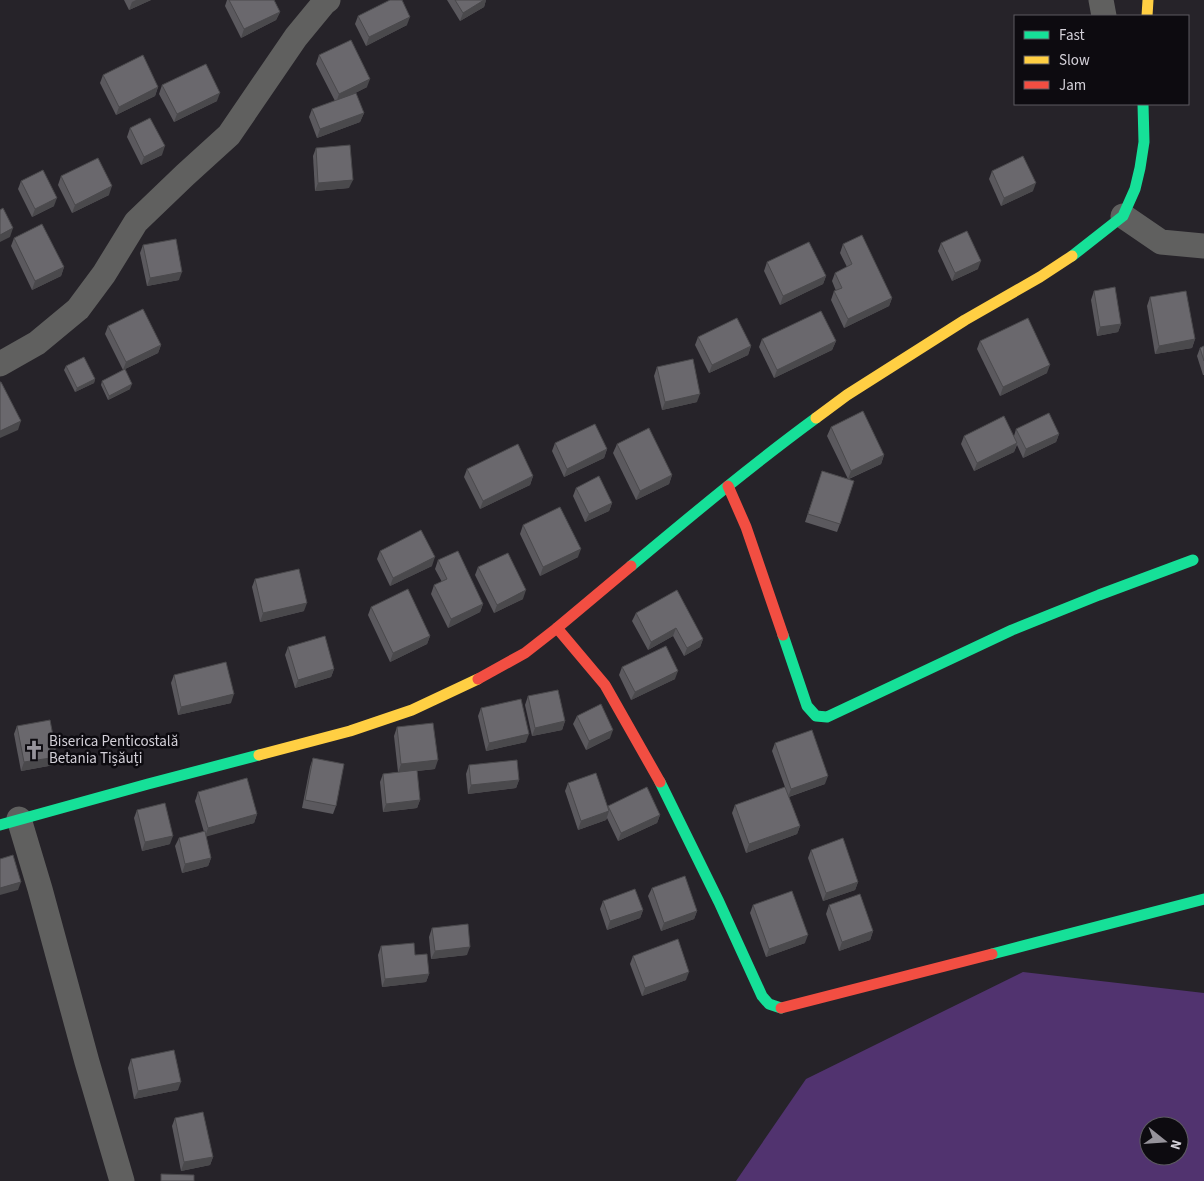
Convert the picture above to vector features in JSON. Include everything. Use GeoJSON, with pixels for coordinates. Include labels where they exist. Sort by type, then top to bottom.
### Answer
{"type":"FeatureCollection","features":[{"type":"Feature","properties":{"kind":"street"},"geometry":{"type":"LineString","coordinates":[[0,364],[37,343],[78,309],[104,274],[136,222],[229,135],[296,37],[328,0]]}},
{"type":"Feature","properties":{"kind":"street"},"geometry":{"type":"LineString","coordinates":[[1101,0],[1104,15]]}},
{"type":"Feature","properties":{"kind":"street"},"geometry":{"type":"LineString","coordinates":[[1147,15],[1148,0]]}},
{"type":"Feature","properties":{"kind":"street"},"geometry":{"type":"LineString","coordinates":[[122,1181],[87,1062],[40,889],[10,822],[350,731],[412,710],[476,680],[525,654],[771,451],[847,395],[965,320],[1040,277],[1084,247],[1123,216],[1135,189],[1140,168],[1144,142],[1143,105]]}},
{"type":"Feature","properties":{"kind":"street"},"geometry":{"type":"LineString","coordinates":[[1123,216],[1161,242],[1204,246]]}},
{"type":"Feature","properties":{"kind":"street"},"geometry":{"type":"LineString","coordinates":[[728,486],[746,526],[807,706],[816,716],[827,717],[1012,630],[1193,560]]}},
{"type":"Feature","properties":{"kind":"street"},"geometry":{"type":"LineString","coordinates":[[557,628],[605,685],[654,772],[719,902],[762,996],[769,1004],[783,1008],[1204,899]]}},
{"type":"Feature","properties":{"kind":"shaded area"},"geometry":{"type":"Polygon","coordinates":[[[1023,972],[1204,993],[1204,1181],[736,1181],[806,1079],[1023,972]]]}},
{"type":"Feature","properties":{"kind":"building"},"geometry":{"type":"Polygon","coordinates":[[[229,0],[274,0],[280,12],[244,29],[229,0]]]}},
{"type":"Feature","properties":{"kind":"building"},"geometry":{"type":"Polygon","coordinates":[[[390,0],[402,0],[410,17],[369,37],[358,16],[390,0]]]}},
{"type":"Feature","properties":{"kind":"building"},"geometry":{"type":"Polygon","coordinates":[[[455,0],[484,0],[463,13],[455,0]]]}},
{"type":"Feature","properties":{"kind":"building"},"geometry":{"type":"Polygon","coordinates":[[[351,40],[370,79],[339,94],[319,55],[351,40]]]}},
{"type":"Feature","properties":{"kind":"building"},"geometry":{"type":"Polygon","coordinates":[[[143,55],[158,87],[119,107],[103,75],[143,55]]]}},
{"type":"Feature","properties":{"kind":"building"},"geometry":{"type":"Polygon","coordinates":[[[206,64],[220,93],[177,114],[162,85],[206,64]]]}},
{"type":"Feature","properties":{"kind":"building"},"geometry":{"type":"Polygon","coordinates":[[[356,93],[364,113],[320,129],[312,109],[356,93]]]}},
{"type":"Feature","properties":{"kind":"building"},"geometry":{"type":"Polygon","coordinates":[[[150,118],[165,146],[144,157],[130,128],[150,118]]]}},
{"type":"Feature","properties":{"kind":"building"},"geometry":{"type":"Polygon","coordinates":[[[350,145],[353,180],[318,183],[316,148],[350,145]]]}},
{"type":"Feature","properties":{"kind":"building"},"geometry":{"type":"Polygon","coordinates":[[[1023,156],[1036,183],[1004,198],[992,171],[1023,156]]]}},
{"type":"Feature","properties":{"kind":"building"},"geometry":{"type":"Polygon","coordinates":[[[98,158],[112,186],[75,205],[61,176],[98,158]]]}},
{"type":"Feature","properties":{"kind":"building"},"geometry":{"type":"Polygon","coordinates":[[[43,170],[57,198],[35,209],[21,181],[43,170]]]}},
{"type":"Feature","properties":{"kind":"building"},"geometry":{"type":"Polygon","coordinates":[[[3,208],[13,228],[0,235],[0,210],[3,208]]]}},
{"type":"Feature","properties":{"kind":"building"},"geometry":{"type":"Polygon","coordinates":[[[42,224],[64,267],[35,281],[14,238],[42,224]]]}},
{"type":"Feature","properties":{"kind":"building"},"geometry":{"type":"Polygon","coordinates":[[[967,231],[981,261],[955,273],[941,243],[967,231]]]}},
{"type":"Feature","properties":{"kind":"building"},"geometry":{"type":"Polygon","coordinates":[[[862,235],[892,298],[848,319],[834,291],[842,288],[835,273],[852,264],[843,244],[862,235]]]}},
{"type":"Feature","properties":{"kind":"building"},"geometry":{"type":"Polygon","coordinates":[[[176,239],[182,272],[150,278],[143,245],[176,239]]]}},
{"type":"Feature","properties":{"kind":"building"},"geometry":{"type":"Polygon","coordinates":[[[809,242],[826,276],[783,296],[767,262],[809,242]]]}},
{"type":"Feature","properties":{"kind":"building"},"geometry":{"type":"Polygon","coordinates":[[[1115,287],[1121,324],[1100,327],[1094,291],[1115,287]]]}},
{"type":"Feature","properties":{"kind":"building"},"geometry":{"type":"Polygon","coordinates":[[[1186,291],[1195,339],[1159,346],[1150,297],[1186,291]]]}},
{"type":"Feature","properties":{"kind":"building"},"geometry":{"type":"Polygon","coordinates":[[[143,309],[161,345],[126,362],[108,326],[143,309]]]}},
{"type":"Feature","properties":{"kind":"building"},"geometry":{"type":"Polygon","coordinates":[[[821,311],[836,341],[777,370],[762,339],[821,311]]]}},
{"type":"Feature","properties":{"kind":"building"},"geometry":{"type":"Polygon","coordinates":[[[737,318],[751,346],[712,365],[698,337],[737,318]]]}},
{"type":"Feature","properties":{"kind":"building"},"geometry":{"type":"Polygon","coordinates":[[[1028,318],[1050,365],[1003,387],[980,341],[1028,318]]]}},
{"type":"Feature","properties":{"kind":"building"},"geometry":{"type":"Polygon","coordinates":[[[1204,346],[1204,361],[1200,348],[1204,346]]]}},
{"type":"Feature","properties":{"kind":"building"},"geometry":{"type":"Polygon","coordinates":[[[84,357],[95,379],[77,388],[66,366],[84,357]]]}},
{"type":"Feature","properties":{"kind":"building"},"geometry":{"type":"Polygon","coordinates":[[[693,359],[700,394],[665,402],[657,367],[693,359]]]}},
{"type":"Feature","properties":{"kind":"building"},"geometry":{"type":"Polygon","coordinates":[[[125,369],[132,384],[109,396],[102,381],[125,369]]]}},
{"type":"Feature","properties":{"kind":"building"},"geometry":{"type":"Polygon","coordinates":[[[0,382],[21,421],[0,431],[0,382]]]}},
{"type":"Feature","properties":{"kind":"building"},"geometry":{"type":"Polygon","coordinates":[[[863,411],[884,455],[851,471],[831,427],[863,411]]]}},
{"type":"Feature","properties":{"kind":"building"},"geometry":{"type":"Polygon","coordinates":[[[1049,413],[1059,434],[1026,449],[1016,429],[1049,413]]]}},
{"type":"Feature","properties":{"kind":"building"},"geometry":{"type":"Polygon","coordinates":[[[1004,416],[1017,443],[977,463],[964,436],[1004,416]]]}},
{"type":"Feature","properties":{"kind":"building"},"geometry":{"type":"Polygon","coordinates":[[[595,424],[607,449],[567,469],[555,443],[595,424]]]}},
{"type":"Feature","properties":{"kind":"building"},"geometry":{"type":"Polygon","coordinates":[[[649,428],[672,475],[640,491],[617,444],[649,428]]]}},
{"type":"Feature","properties":{"kind":"building"},"geometry":{"type":"Polygon","coordinates":[[[518,444],[533,476],[483,501],[467,469],[518,444]]]}},
{"type":"Feature","properties":{"kind":"building"},"geometry":{"type":"Polygon","coordinates":[[[822,471],[854,481],[840,524],[808,514],[822,471]]]}},
{"type":"Feature","properties":{"kind":"building"},"geometry":{"type":"Polygon","coordinates":[[[599,476],[612,503],[589,514],[576,488],[599,476]]]}},
{"type":"Feature","properties":{"kind":"building"},"geometry":{"type":"Polygon","coordinates":[[[560,507],[581,549],[543,567],[523,525],[560,507]]]}},
{"type":"Feature","properties":{"kind":"building"},"geometry":{"type":"Polygon","coordinates":[[[421,530],[435,557],[393,578],[380,551],[421,530]]]}},
{"type":"Feature","properties":{"kind":"building"},"geometry":{"type":"Polygon","coordinates":[[[458,551],[483,604],[451,619],[434,585],[447,579],[438,560],[458,551]]]}},
{"type":"Feature","properties":{"kind":"building"},"geometry":{"type":"Polygon","coordinates":[[[508,553],[526,590],[497,605],[478,567],[508,553]]]}},
{"type":"Feature","properties":{"kind":"building"},"geometry":{"type":"Polygon","coordinates":[[[299,569],[307,603],[263,613],[255,579],[299,569]]]}},
{"type":"Feature","properties":{"kind":"building"},"geometry":{"type":"Polygon","coordinates":[[[408,589],[430,636],[393,653],[371,607],[408,589]]]}},
{"type":"Feature","properties":{"kind":"building"},"geometry":{"type":"Polygon","coordinates":[[[677,590],[703,639],[687,648],[676,628],[651,642],[636,613],[677,590]]]}},
{"type":"Feature","properties":{"kind":"building"},"geometry":{"type":"Polygon","coordinates":[[[325,636],[334,669],[298,680],[288,647],[325,636]]]}},
{"type":"Feature","properties":{"kind":"building"},"geometry":{"type":"Polygon","coordinates":[[[666,646],[678,671],[635,692],[622,667],[666,646]]]}},
{"type":"Feature","properties":{"kind":"building"},"geometry":{"type":"Polygon","coordinates":[[[226,662],[234,694],[181,707],[174,675],[226,662]]]}},
{"type":"Feature","properties":{"kind":"building"},"geometry":{"type":"Polygon","coordinates":[[[558,690],[565,721],[535,728],[528,696],[558,690]]]}},
{"type":"Feature","properties":{"kind":"building"},"geometry":{"type":"Polygon","coordinates":[[[521,699],[529,734],[489,743],[481,708],[521,699]]]}},
{"type":"Feature","properties":{"kind":"building"},"geometry":{"type":"Polygon","coordinates":[[[601,704],[613,730],[589,741],[577,716],[601,704]]]}},
{"type":"Feature","properties":{"kind":"building","name":"Biserica Penticostală Betania Tișăuți"},"geometry":{"type":"Polygon","coordinates":[[[50,720],[57,757],[24,762],[17,726],[50,720]]]}},
{"type":"Feature","properties":{"kind":"building"},"geometry":{"type":"Polygon","coordinates":[[[433,723],[438,760],[401,764],[397,727],[433,723]]]}},
{"type":"Feature","properties":{"kind":"building"},"geometry":{"type":"Polygon","coordinates":[[[812,730],[828,776],[791,789],[775,743],[812,730]]]}},
{"type":"Feature","properties":{"kind":"building"},"geometry":{"type":"Polygon","coordinates":[[[313,758],[344,764],[336,806],[305,800],[313,758]]]}},
{"type":"Feature","properties":{"kind":"building"},"geometry":{"type":"Polygon","coordinates":[[[517,760],[519,780],[471,785],[469,765],[517,760]]]}},
{"type":"Feature","properties":{"kind":"building"},"geometry":{"type":"Polygon","coordinates":[[[417,770],[420,800],[386,804],[383,774],[417,770]]]}},
{"type":"Feature","properties":{"kind":"building"},"geometry":{"type":"Polygon","coordinates":[[[596,773],[609,811],[581,821],[568,783],[596,773]]]}},
{"type":"Feature","properties":{"kind":"building"},"geometry":{"type":"Polygon","coordinates":[[[247,778],[257,814],[208,828],[198,792],[247,778]]]}},
{"type":"Feature","properties":{"kind":"building"},"geometry":{"type":"Polygon","coordinates":[[[647,787],[660,815],[621,833],[608,806],[647,787]]]}},
{"type":"Feature","properties":{"kind":"building"},"geometry":{"type":"Polygon","coordinates":[[[785,787],[800,826],[749,844],[735,805],[785,787]]]}},
{"type":"Feature","properties":{"kind":"building"},"geometry":{"type":"Polygon","coordinates":[[[165,803],[173,836],[145,842],[137,810],[165,803]]]}},
{"type":"Feature","properties":{"kind":"building"},"geometry":{"type":"Polygon","coordinates":[[[205,831],[211,858],[185,864],[179,838],[205,831]]]}},
{"type":"Feature","properties":{"kind":"building"},"geometry":{"type":"Polygon","coordinates":[[[843,838],[858,882],[826,893],[811,850],[843,838]]]}},
{"type":"Feature","properties":{"kind":"building"},"geometry":{"type":"Polygon","coordinates":[[[13,855],[21,882],[0,888],[0,859],[13,855]]]}},
{"type":"Feature","properties":{"kind":"building"},"geometry":{"type":"Polygon","coordinates":[[[685,876],[697,911],[664,923],[652,888],[685,876]]]}},
{"type":"Feature","properties":{"kind":"building"},"geometry":{"type":"Polygon","coordinates":[[[635,889],[643,910],[610,921],[603,901],[635,889]]]}},
{"type":"Feature","properties":{"kind":"building"},"geometry":{"type":"Polygon","coordinates":[[[792,891],[808,935],[769,949],[753,905],[792,891]]]}},
{"type":"Feature","properties":{"kind":"building"},"geometry":{"type":"Polygon","coordinates":[[[860,894],[873,931],[842,942],[829,905],[860,894]]]}},
{"type":"Feature","properties":{"kind":"building"},"geometry":{"type":"Polygon","coordinates":[[[468,924],[470,947],[435,951],[432,928],[468,924]]]}},
{"type":"Feature","properties":{"kind":"building"},"geometry":{"type":"Polygon","coordinates":[[[678,939],[689,972],[645,988],[633,956],[678,939]]]}},
{"type":"Feature","properties":{"kind":"building"},"geometry":{"type":"Polygon","coordinates":[[[414,943],[415,955],[427,954],[429,974],[385,979],[381,946],[414,943]]]}},
{"type":"Feature","properties":{"kind":"building"},"geometry":{"type":"Polygon","coordinates":[[[174,1050],[181,1082],[138,1091],[131,1059],[174,1050]]]}},
{"type":"Feature","properties":{"kind":"building"},"geometry":{"type":"Polygon","coordinates":[[[203,1112],[213,1157],[184,1162],[175,1118],[203,1112]]]}},
{"type":"Feature","properties":{"kind":"building"},"geometry":{"type":"Polygon","coordinates":[[[161,1174],[194,1175],[194,1181],[161,1181],[161,1174]]]}},
{"type":"Feature","properties":{"kind":"traffic: fast"},"geometry":{"type":"LineString","coordinates":[[1072,256],[1123,216],[1135,189],[1140,168],[1144,142],[1143,105]]}},
{"type":"Feature","properties":{"kind":"traffic: fast"},"geometry":{"type":"LineString","coordinates":[[631,566],[745,472],[816,418]]}},
{"type":"Feature","properties":{"kind":"traffic: fast"},"geometry":{"type":"LineString","coordinates":[[783,635],[807,706],[816,716],[827,717],[1012,630],[1193,560]]}},
{"type":"Feature","properties":{"kind":"traffic: fast"},"geometry":{"type":"LineString","coordinates":[[0,825],[259,755]]}},
{"type":"Feature","properties":{"kind":"traffic: fast"},"geometry":{"type":"LineString","coordinates":[[660,782],[719,902],[762,996],[769,1004],[781,1008]]}},
{"type":"Feature","properties":{"kind":"traffic: fast"},"geometry":{"type":"LineString","coordinates":[[992,954],[1204,899]]}},
{"type":"Feature","properties":{"kind":"traffic: slow"},"geometry":{"type":"LineString","coordinates":[[1147,15],[1148,0]]}},
{"type":"Feature","properties":{"kind":"traffic: slow"},"geometry":{"type":"LineString","coordinates":[[816,418],[847,395],[965,320],[1040,277],[1072,256]]}},
{"type":"Feature","properties":{"kind":"traffic: slow"},"geometry":{"type":"LineString","coordinates":[[259,755],[350,731],[412,710],[478,679]]}},
{"type":"Feature","properties":{"kind":"traffic: jam"},"geometry":{"type":"LineString","coordinates":[[728,486],[746,527],[783,635]]}},
{"type":"Feature","properties":{"kind":"traffic: jam"},"geometry":{"type":"LineString","coordinates":[[478,679],[525,653],[631,566]]}},
{"type":"Feature","properties":{"kind":"traffic: jam"},"geometry":{"type":"LineString","coordinates":[[557,628],[605,685],[660,782]]}},
{"type":"Feature","properties":{"kind":"traffic: jam"},"geometry":{"type":"LineString","coordinates":[[781,1008],[992,954]]}},
{"type":"Feature","properties":{"kind":"place","name":"Biserica Penticostală Betania Tișăuți"},"geometry":{"type":"Point","coordinates":[34,750]}}]}
